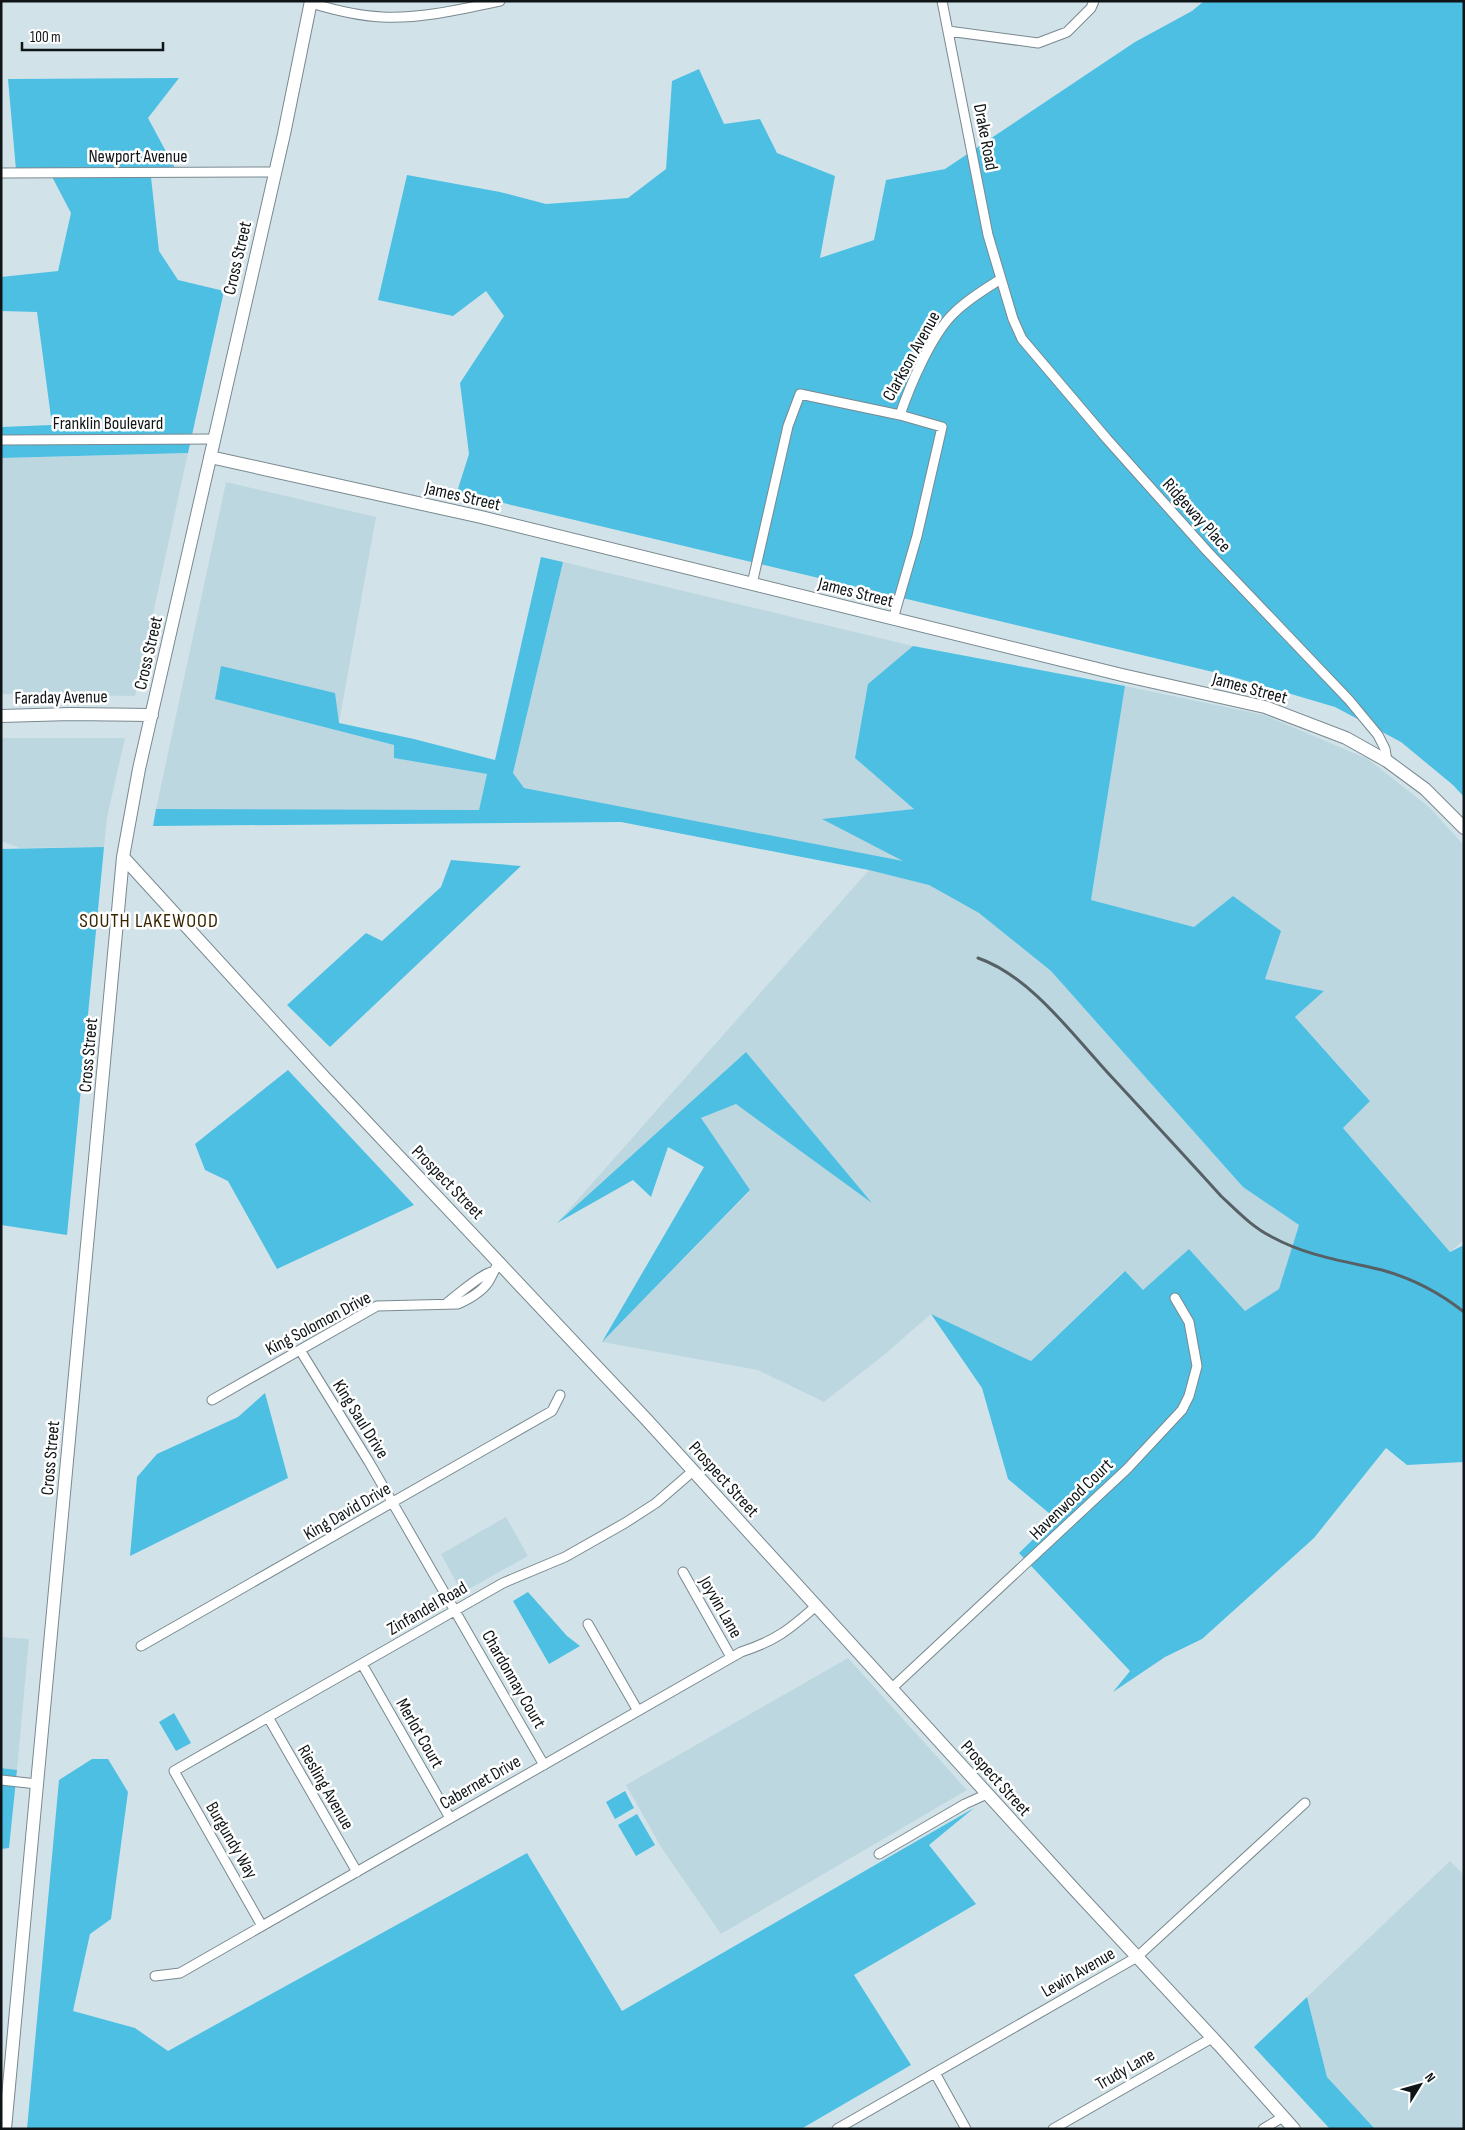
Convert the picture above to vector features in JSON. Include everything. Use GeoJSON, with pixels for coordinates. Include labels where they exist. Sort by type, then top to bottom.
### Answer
{"type":"FeatureCollection","features":[{"type":"Feature","properties":{"kind":"street"},"geometry":{"type":"LineString","coordinates":[[311,2],[358,15],[383,18],[417,15],[500,1]]}},
{"type":"Feature","properties":{"kind":"street","name":"Drake Road"},"geometry":{"type":"LineString","coordinates":[[942,1],[988,235],[1001,279]]}},
{"type":"Feature","properties":{"kind":"street"},"geometry":{"type":"LineString","coordinates":[[948,31],[1038,43],[1067,32],[1091,8],[1094,1]]}},
{"type":"Feature","properties":{"kind":"street","name":"Cross Street"},"geometry":{"type":"LineString","coordinates":[[5,2129],[123,857],[131,806],[311,2]]}},
{"type":"Feature","properties":{"kind":"street","name":"Newport Avenue"},"geometry":{"type":"LineString","coordinates":[[1,173],[274,172]]}},
{"type":"Feature","properties":{"kind":"street","name":"Clarkson Avenue"},"geometry":{"type":"LineString","coordinates":[[752,584],[788,426],[800,394],[900,415],[920,366],[943,325],[954,313],[975,296],[1001,279]]}},
{"type":"Feature","properties":{"kind":"street","name":"Ridgeway Place"},"geometry":{"type":"LineString","coordinates":[[1001,279],[1013,320],[1022,340],[1032,354],[1207,551],[1348,700],[1378,735],[1385,749],[1387,761]]}},
{"type":"Feature","properties":{"kind":"street"},"geometry":{"type":"LineString","coordinates":[[893,620],[917,536],[942,427],[900,415]]}},
{"type":"Feature","properties":{"kind":"street","name":"Franklin Boulevard"},"geometry":{"type":"LineString","coordinates":[[1,440],[214,439]]}},
{"type":"Feature","properties":{"kind":"street","name":"James Street"},"geometry":{"type":"LineString","coordinates":[[210,457],[480,517],[893,620],[1265,707],[1346,738],[1387,761],[1425,789],[1464,828]]}},
{"type":"Feature","properties":{"kind":"street","name":"Faraday Avenue"},"geometry":{"type":"LineString","coordinates":[[1,716],[71,714],[152,715]]}},
{"type":"Feature","properties":{"kind":"street","name":"Prospect Street"},"geometry":{"type":"LineString","coordinates":[[123,857],[496,1267],[693,1471],[1294,2129]]}},
{"type":"Feature","properties":{"kind":"street","name":"King Solomon Drive"},"geometry":{"type":"LineString","coordinates":[[212,1400],[377,1306],[458,1304],[468,1300],[490,1280],[496,1267]]}},
{"type":"Feature","properties":{"kind":"street","name":"Havenwood Court"},"geometry":{"type":"LineString","coordinates":[[891,1689],[1120,1475],[1182,1410],[1189,1396],[1197,1366],[1189,1322],[1175,1298]]}},
{"type":"Feature","properties":{"kind":"street","name":"King Saul Drive"},"geometry":{"type":"LineString","coordinates":[[300,1350],[425,1557]]}},
{"type":"Feature","properties":{"kind":"street","name":"King David Drive"},"geometry":{"type":"LineString","coordinates":[[141,1646],[552,1411],[560,1395]]}},
{"type":"Feature","properties":{"kind":"street","name":"Zinfandel Road"},"geometry":{"type":"LineString","coordinates":[[174,1771],[503,1583],[565,1557],[624,1523],[656,1503],[693,1471]]}},
{"type":"Feature","properties":{"kind":"street","name":"Chardonnay Court"},"geometry":{"type":"LineString","coordinates":[[425,1557],[544,1765]]}},
{"type":"Feature","properties":{"kind":"street","name":"Joyvin Lane"},"geometry":{"type":"LineString","coordinates":[[682,1572],[731,1657]]}},
{"type":"Feature","properties":{"kind":"street","name":"Cabernet Drive"},"geometry":{"type":"LineString","coordinates":[[155,1976],[180,1973],[731,1657],[787,1632],[816,1606]]}},
{"type":"Feature","properties":{"kind":"street"},"geometry":{"type":"LineString","coordinates":[[588,1624],[638,1711]]}},
{"type":"Feature","properties":{"kind":"street","name":"Merlot Court"},"geometry":{"type":"LineString","coordinates":[[362,1664],[450,1818]]}},
{"type":"Feature","properties":{"kind":"street","name":"Riesling Avenue"},"geometry":{"type":"LineString","coordinates":[[268,1717],[357,1872]]}},
{"type":"Feature","properties":{"kind":"street","name":"Burgundy Way"},"geometry":{"type":"LineString","coordinates":[[174,1771],[262,1926]]}},
{"type":"Feature","properties":{"kind":"street"},"geometry":{"type":"LineString","coordinates":[[1,1780],[37,1784]]}},
{"type":"Feature","properties":{"kind":"street"},"geometry":{"type":"LineString","coordinates":[[879,1854],[965,1804],[987,1794]]}},
{"type":"Feature","properties":{"kind":"street","name":"Lewin Avenue"},"geometry":{"type":"LineString","coordinates":[[837,2129],[1137,1957],[1305,1803]]}},
{"type":"Feature","properties":{"kind":"street","name":"Trudy Lane"},"geometry":{"type":"LineString","coordinates":[[1053,2129],[1212,2038]]}},
{"type":"Feature","properties":{"kind":"street"},"geometry":{"type":"LineString","coordinates":[[935,2073],[966,2129]]}},
{"type":"Feature","properties":{"kind":"street"},"geometry":{"type":"LineString","coordinates":[[1263,2129],[1283,2117]]}},
{"type":"Feature","properties":{"kind":"shaded area"},"geometry":{"type":"Polygon","coordinates":[[[1204,1],[1464,1],[1464,797],[1453,785],[1401,742],[1335,707],[1230,676],[457,492],[469,454],[460,383],[504,316],[486,291],[453,316],[378,300],[407,175],[500,192],[546,204],[628,198],[666,169],[672,81],[699,69],[724,124],[760,119],[777,153],[835,176],[820,258],[874,240],[886,180],[945,169],[1135,42],[1192,11],[1204,1]]]}},
{"type":"Feature","properties":{"kind":"shaded area"},"geometry":{"type":"Polygon","coordinates":[[[179,78],[148,118],[177,172],[151,177],[159,251],[178,280],[224,291],[188,453],[1,458],[1,427],[52,425],[37,312],[1,311],[1,277],[58,271],[71,213],[49,171],[16,170],[8,79],[179,78]]]}},
{"type":"Feature","properties":{"kind":"shaded area"},"geometry":{"type":"Polygon","coordinates":[[[188,453],[135,696],[1,694],[1,458],[188,453]]]}},
{"type":"Feature","properties":{"kind":"shaded area"},"geometry":{"type":"Polygon","coordinates":[[[226,482],[376,517],[339,723],[215,699],[394,745],[394,758],[487,774],[479,810],[156,809],[226,482]]]}},
{"type":"Feature","properties":{"kind":"shaded area"},"geometry":{"type":"Polygon","coordinates":[[[541,557],[563,562],[513,773],[524,788],[903,861],[822,819],[914,809],[855,758],[868,684],[913,646],[1125,686],[1091,900],[1194,927],[1233,896],[1281,931],[1265,979],[1324,991],[1295,1017],[1370,1101],[1343,1128],[1450,1252],[1464,1245],[1464,1462],[1407,1465],[1386,1448],[1314,1538],[1202,1639],[1165,1657],[1113,1692],[1130,1671],[1019,1553],[1055,1518],[1008,1479],[982,1388],[931,1314],[1031,1361],[1125,1271],[1143,1290],[1189,1249],[1245,1311],[1279,1289],[1299,1225],[1243,1187],[1051,971],[979,913],[929,885],[869,870],[621,822],[153,826],[156,809],[479,810],[487,774],[394,758],[394,745],[215,699],[221,666],[335,693],[339,723],[414,739],[495,760],[541,557]]]}},
{"type":"Feature","properties":{"kind":"shaded area"},"geometry":{"type":"Polygon","coordinates":[[[563,562],[913,646],[868,684],[915,809],[823,819],[905,861],[929,885],[979,913],[1051,971],[1243,1187],[1299,1225],[1279,1289],[1245,1311],[1189,1249],[1143,1290],[1124,1271],[1031,1361],[931,1314],[884,1355],[824,1402],[758,1370],[602,1342],[750,1191],[700,1119],[736,1104],[870,1201],[746,1052],[557,1223],[869,870],[523,788],[513,773],[563,562]]]}},
{"type":"Feature","properties":{"kind":"shaded area"},"geometry":{"type":"Polygon","coordinates":[[[1125,686],[1264,715],[1368,759],[1429,807],[1464,845],[1464,1240],[1450,1252],[1343,1128],[1370,1100],[1295,1017],[1324,991],[1264,979],[1233,896],[1194,927],[1091,900],[1125,686]]]}},
{"type":"Feature","properties":{"kind":"shaded area"},"geometry":{"type":"Polygon","coordinates":[[[1,738],[125,738],[107,818],[104,847],[20,848],[1,841],[1,738]]]}},
{"type":"Feature","properties":{"kind":"shaded area"},"geometry":{"type":"Polygon","coordinates":[[[104,847],[67,1235],[1,1225],[1,849],[104,847]]]}},
{"type":"Feature","properties":{"kind":"shaded area"},"geometry":{"type":"Polygon","coordinates":[[[451,860],[521,866],[330,1047],[287,1005],[366,933],[382,941],[441,887],[451,860]]]}},
{"type":"Feature","properties":{"kind":"shaded area"},"geometry":{"type":"Polygon","coordinates":[[[746,1052],[872,1203],[736,1104],[701,1118],[750,1190],[602,1342],[704,1167],[668,1147],[651,1197],[633,1180],[557,1223],[746,1052]]]}},
{"type":"Feature","properties":{"kind":"shaded area"},"geometry":{"type":"Polygon","coordinates":[[[288,1070],[414,1205],[277,1269],[228,1181],[205,1170],[195,1144],[288,1070]]]}},
{"type":"Feature","properties":{"kind":"shaded area"},"geometry":{"type":"Polygon","coordinates":[[[265,1393],[288,1478],[130,1556],[137,1477],[157,1454],[238,1417],[265,1393]]]}},
{"type":"Feature","properties":{"kind":"shaded area"},"geometry":{"type":"Polygon","coordinates":[[[506,1517],[528,1556],[462,1593],[441,1554],[506,1517]]]}},
{"type":"Feature","properties":{"kind":"shaded area"},"geometry":{"type":"Polygon","coordinates":[[[528,1592],[567,1636],[580,1646],[549,1664],[513,1601],[528,1592]]]}},
{"type":"Feature","properties":{"kind":"shaded area"},"geometry":{"type":"Polygon","coordinates":[[[1,1637],[29,1639],[17,1770],[1,1768],[1,1637]]]}},
{"type":"Feature","properties":{"kind":"shaded area"},"geometry":{"type":"Polygon","coordinates":[[[848,1658],[967,1790],[721,1934],[661,1847],[626,1785],[848,1658]]]}},
{"type":"Feature","properties":{"kind":"shaded area"},"geometry":{"type":"Polygon","coordinates":[[[174,1713],[191,1743],[176,1751],[159,1722],[174,1713]]]}},
{"type":"Feature","properties":{"kind":"shaded area"},"geometry":{"type":"Polygon","coordinates":[[[92,1759],[108,1759],[128,1792],[111,1919],[90,1934],[73,2011],[135,2028],[168,2051],[527,1853],[622,2011],[974,1808],[929,1845],[976,1904],[854,1975],[911,2065],[801,2129],[27,2129],[59,1780],[92,1759]]]}},
{"type":"Feature","properties":{"kind":"shaded area"},"geometry":{"type":"Polygon","coordinates":[[[1,1768],[17,1770],[9,1848],[1,1849],[1,1768]]]}},
{"type":"Feature","properties":{"kind":"shaded area"},"geometry":{"type":"Polygon","coordinates":[[[625,1791],[634,1808],[615,1819],[606,1802],[625,1791]]]}},
{"type":"Feature","properties":{"kind":"shaded area"},"geometry":{"type":"Polygon","coordinates":[[[637,1814],[655,1845],[636,1856],[618,1825],[637,1814]]]}},
{"type":"Feature","properties":{"kind":"shaded area"},"geometry":{"type":"Polygon","coordinates":[[[1450,1861],[1464,1875],[1464,2129],[1375,2129],[1327,2077],[1307,1997],[1450,1861]]]}},
{"type":"Feature","properties":{"kind":"shaded area"},"geometry":{"type":"Polygon","coordinates":[[[1307,1997],[1327,2077],[1375,2129],[1330,2129],[1254,2047],[1307,1997]]]}},
{"type":"Feature","properties":{"kind":"railway"},"geometry":{"type":"LineString","coordinates":[[978,958],[1015,978],[1049,1008],[1221,1196],[1258,1228],[1285,1244],[1299,1249],[1404,1277],[1435,1292],[1464,1312]]}},
{"type":"Feature","properties":{"kind":"district","name":"SOUTH LAKEWOOD"},"geometry":{"type":"Point","coordinates":[149,920]}}]}
